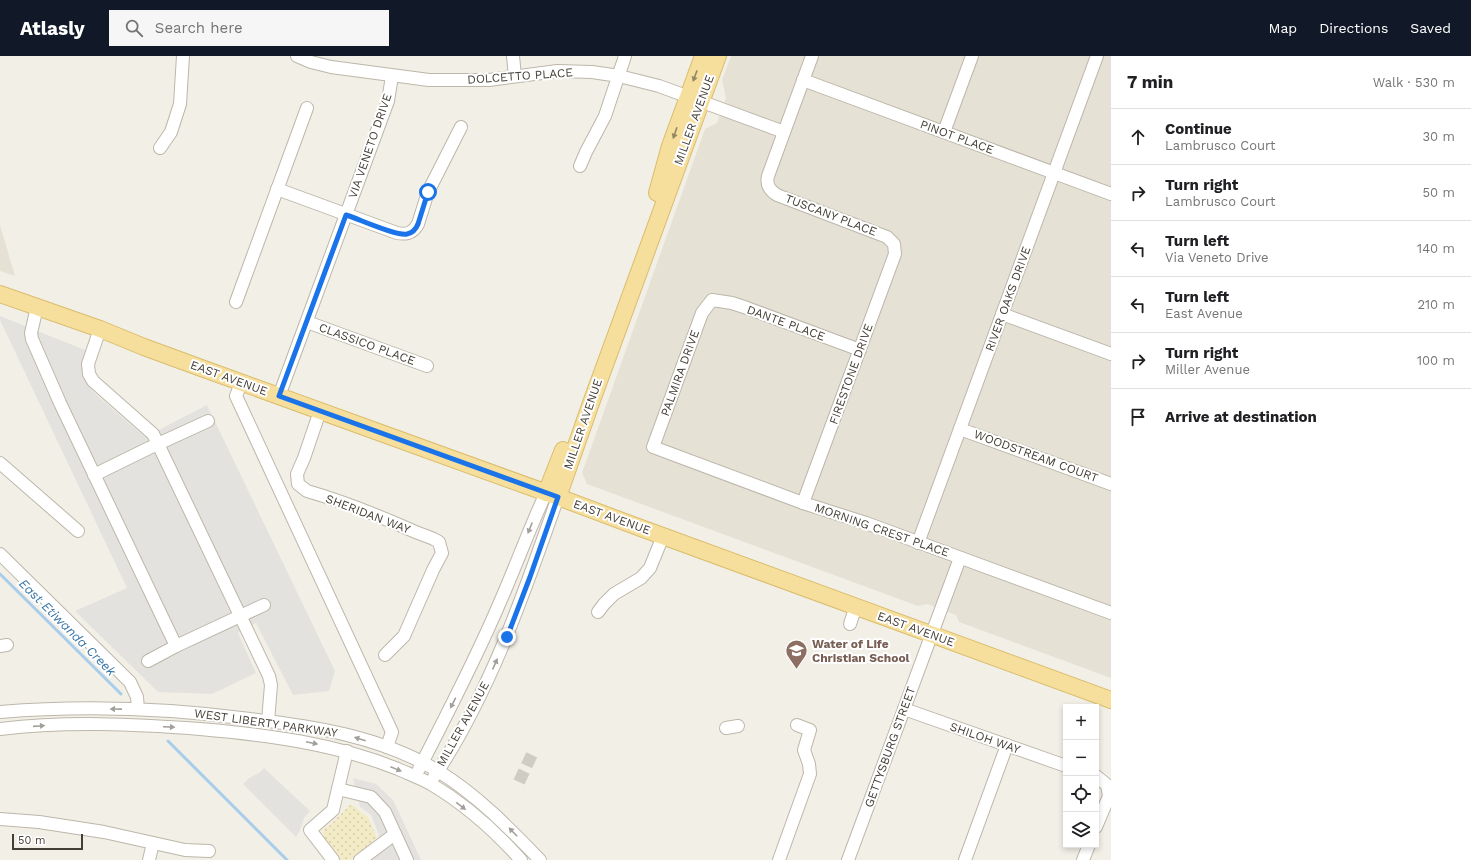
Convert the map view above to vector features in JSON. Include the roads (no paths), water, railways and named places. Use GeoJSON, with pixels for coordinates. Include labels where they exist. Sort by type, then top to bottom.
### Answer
{"type":"FeatureCollection","features":[{"type":"Feature","properties":{"kind":"main road","name":"MILLER AVENUE"},"geometry":{"type":"LineString","coordinates":[[694,99],[703,56]]}},
{"type":"Feature","properties":{"kind":"main road","name":"MILLER AVENUE"},"geometry":{"type":"LineString","coordinates":[[552,495],[559,462],[659,188],[670,146],[718,56]]}},
{"type":"Feature","properties":{"kind":"main road","name":"EAST AVENUE"},"geometry":{"type":"LineString","coordinates":[[0,294],[100,328],[144,347],[1111,700]]}},
{"type":"Feature","properties":{"kind":"street"},"geometry":{"type":"LineString","coordinates":[[160,148],[171,132],[180,104],[183,56]]}},
{"type":"Feature","properties":{"kind":"street","name":"DOLCETTO PLACE"},"geometry":{"type":"LineString","coordinates":[[297,56],[311,62],[330,67],[429,80],[489,80],[556,71],[574,71],[619,76],[644,81],[784,132]]}},
{"type":"Feature","properties":{"kind":"street"},"geometry":{"type":"LineString","coordinates":[[513,56],[515,76]]}},
{"type":"Feature","properties":{"kind":"street"},"geometry":{"type":"LineString","coordinates":[[580,166],[605,116],[625,56]]}},
{"type":"Feature","properties":{"kind":"street"},"geometry":{"type":"LineString","coordinates":[[784,132],[812,56]]}},
{"type":"Feature","properties":{"kind":"street"},"geometry":{"type":"LineString","coordinates":[[944,132],[972,56]]}},
{"type":"Feature","properties":{"kind":"street","name":"RIVER OAKS DRIVE"},"geometry":{"type":"LineString","coordinates":[[918,543],[1097,56]]}},
{"type":"Feature","properties":{"kind":"street","name":"VIA VENETO DRIVE"},"geometry":{"type":"LineString","coordinates":[[279,396],[388,101],[392,76]]}},
{"type":"Feature","properties":{"kind":"street","name":"PINOT PLACE"},"geometry":{"type":"LineString","coordinates":[[803,80],[1111,194]]}},
{"type":"Feature","properties":{"kind":"street"},"geometry":{"type":"LineString","coordinates":[[236,302],[307,108]]}},
{"type":"Feature","properties":{"kind":"street"},"geometry":{"type":"LineString","coordinates":[[277,189],[397,233],[408,234],[418,224],[433,182],[460,128]]}},
{"type":"Feature","properties":{"kind":"street","name":"TUSCANY PLACE"},"geometry":{"type":"LineString","coordinates":[[784,132],[768,176],[768,187],[772,192],[883,235],[894,244]]}},
{"type":"Feature","properties":{"kind":"street","name":"FIRESTONE DRIVE"},"geometry":{"type":"LineString","coordinates":[[803,503],[895,254],[894,244]]}},
{"type":"Feature","properties":{"kind":"street","name":"DANTE PLACE"},"geometry":{"type":"LineString","coordinates":[[712,300],[732,303],[860,350]]}},
{"type":"Feature","properties":{"kind":"street","name":"PALMIRA DRIVE"},"geometry":{"type":"LineString","coordinates":[[652,448],[702,313],[712,300]]}},
{"type":"Feature","properties":{"kind":"street"},"geometry":{"type":"LineString","coordinates":[[36,307],[31,333],[32,339],[94,475],[176,646]]}},
{"type":"Feature","properties":{"kind":"street"},"geometry":{"type":"LineString","coordinates":[[1002,314],[1111,354]]}},
{"type":"Feature","properties":{"kind":"street","name":"CLASSICO PLACE"},"geometry":{"type":"LineString","coordinates":[[307,322],[427,366]]}},
{"type":"Feature","properties":{"kind":"street"},"geometry":{"type":"LineString","coordinates":[[100,328],[88,364],[89,374],[93,381],[152,434],[158,444],[269,676],[271,685],[268,721]]}},
{"type":"Feature","properties":{"kind":"street"},"geometry":{"type":"LineString","coordinates":[[242,383],[236,396],[392,732],[387,747]]}},
{"type":"Feature","properties":{"kind":"street","name":"SHERIDAN WAY"},"geometry":{"type":"LineString","coordinates":[[320,411],[297,474],[298,484],[307,491],[431,537],[439,542],[442,553],[404,636],[385,655]]}},
{"type":"Feature","properties":{"kind":"street"},"geometry":{"type":"LineString","coordinates":[[94,475],[208,421]]}},
{"type":"Feature","properties":{"kind":"street","name":"WOODSTREAM COURT"},"geometry":{"type":"LineString","coordinates":[[960,429],[1111,484]]}},
{"type":"Feature","properties":{"kind":"street","name":"MORNING CREST PLACE"},"geometry":{"type":"LineString","coordinates":[[652,448],[803,503],[866,523],[1111,614]]}},
{"type":"Feature","properties":{"kind":"street"},"geometry":{"type":"LineString","coordinates":[[0,463],[78,531]]}},
{"type":"Feature","properties":{"kind":"street","name":"MILLER AVENUE"},"geometry":{"type":"LineString","coordinates":[[415,777],[466,676],[500,603],[536,515],[552,495]]}},
{"type":"Feature","properties":{"kind":"street","name":"MILLER AVENUE"},"geometry":{"type":"LineString","coordinates":[[430,783],[469,719],[493,668],[530,577],[552,495]]}},
{"type":"Feature","properties":{"kind":"street"},"geometry":{"type":"LineString","coordinates":[[598,612],[614,594],[641,578],[650,568],[662,536]]}},
{"type":"Feature","properties":{"kind":"street"},"geometry":{"type":"LineString","coordinates":[[0,554],[130,682],[137,697],[138,709]]}},
{"type":"Feature","properties":{"kind":"street","name":"GETTYSBURG STREET"},"geometry":{"type":"LineString","coordinates":[[848,860],[960,558]]}},
{"type":"Feature","properties":{"kind":"street"},"geometry":{"type":"LineString","coordinates":[[148,661],[176,646],[264,605]]}},
{"type":"Feature","properties":{"kind":"street"},"geometry":{"type":"LineString","coordinates":[[850,624],[856,606]]}},
{"type":"Feature","properties":{"kind":"street","name":"WEST LIBERTY PARKWAY"},"geometry":{"type":"LineString","coordinates":[[0,712],[62,708],[138,709],[188,712],[268,721],[347,735],[387,747],[438,771],[495,814],[540,860]]}},
{"type":"Feature","properties":{"kind":"street","name":"SHILOH WAY"},"geometry":{"type":"LineString","coordinates":[[904,709],[1063,765]]}},
{"type":"Feature","properties":{"kind":"street","name":"WEST LIBERTY PARKWAY"},"geometry":{"type":"LineString","coordinates":[[0,729],[44,725],[92,724],[174,727],[254,734],[297,740],[347,751],[430,783],[483,823],[521,860]]}},
{"type":"Feature","properties":{"kind":"street"},"geometry":{"type":"LineString","coordinates":[[779,860],[810,774],[810,764],[804,750],[810,730],[797,725]]}},
{"type":"Feature","properties":{"kind":"street"},"geometry":{"type":"LineString","coordinates":[[254,734],[256,728],[260,727],[297,732],[308,727]]}},
{"type":"Feature","properties":{"kind":"street"},"geometry":{"type":"LineString","coordinates":[[966,860],[1007,745]]}},
{"type":"Feature","properties":{"kind":"street"},"geometry":{"type":"LineString","coordinates":[[333,860],[310,830],[333,810],[347,751]]}},
{"type":"Feature","properties":{"kind":"street"},"geometry":{"type":"LineString","coordinates":[[1099,779],[1106,785],[1109,796],[1099,819]]}},
{"type":"Feature","properties":{"kind":"street"},"geometry":{"type":"LineString","coordinates":[[338,789],[371,797],[385,812],[407,860]]}},
{"type":"Feature","properties":{"kind":"street"},"geometry":{"type":"LineString","coordinates":[[0,819],[39,822],[104,832],[185,850],[209,851]]}},
{"type":"Feature","properties":{"kind":"street"},"geometry":{"type":"LineString","coordinates":[[360,860],[395,834]]}},
{"type":"Feature","properties":{"kind":"street"},"geometry":{"type":"LineString","coordinates":[[149,860],[153,843]]}},
{"type":"Feature","properties":{"kind":"street"},"geometry":{"type":"LineString","coordinates":[[1084,860],[1088,848]]}},
{"type":"Feature","properties":{"kind":"waterway","name":"East Etiwanda Creek"},"geometry":{"type":"LineString","coordinates":[[0,574],[121,694]]}},
{"type":"Feature","properties":{"kind":"waterway","name":"East Etiwanda Creek"},"geometry":{"type":"LineString","coordinates":[[168,741],[287,860]]}},
{"type":"Feature","properties":{"kind":"tunnel"},"geometry":{"type":"LineString","coordinates":[[519,782],[534,750]]}},
{"type":"Feature","properties":{"kind":"place","name":"Water of Life Christian School"},"geometry":{"type":"Point","coordinates":[797,670]}}]}
